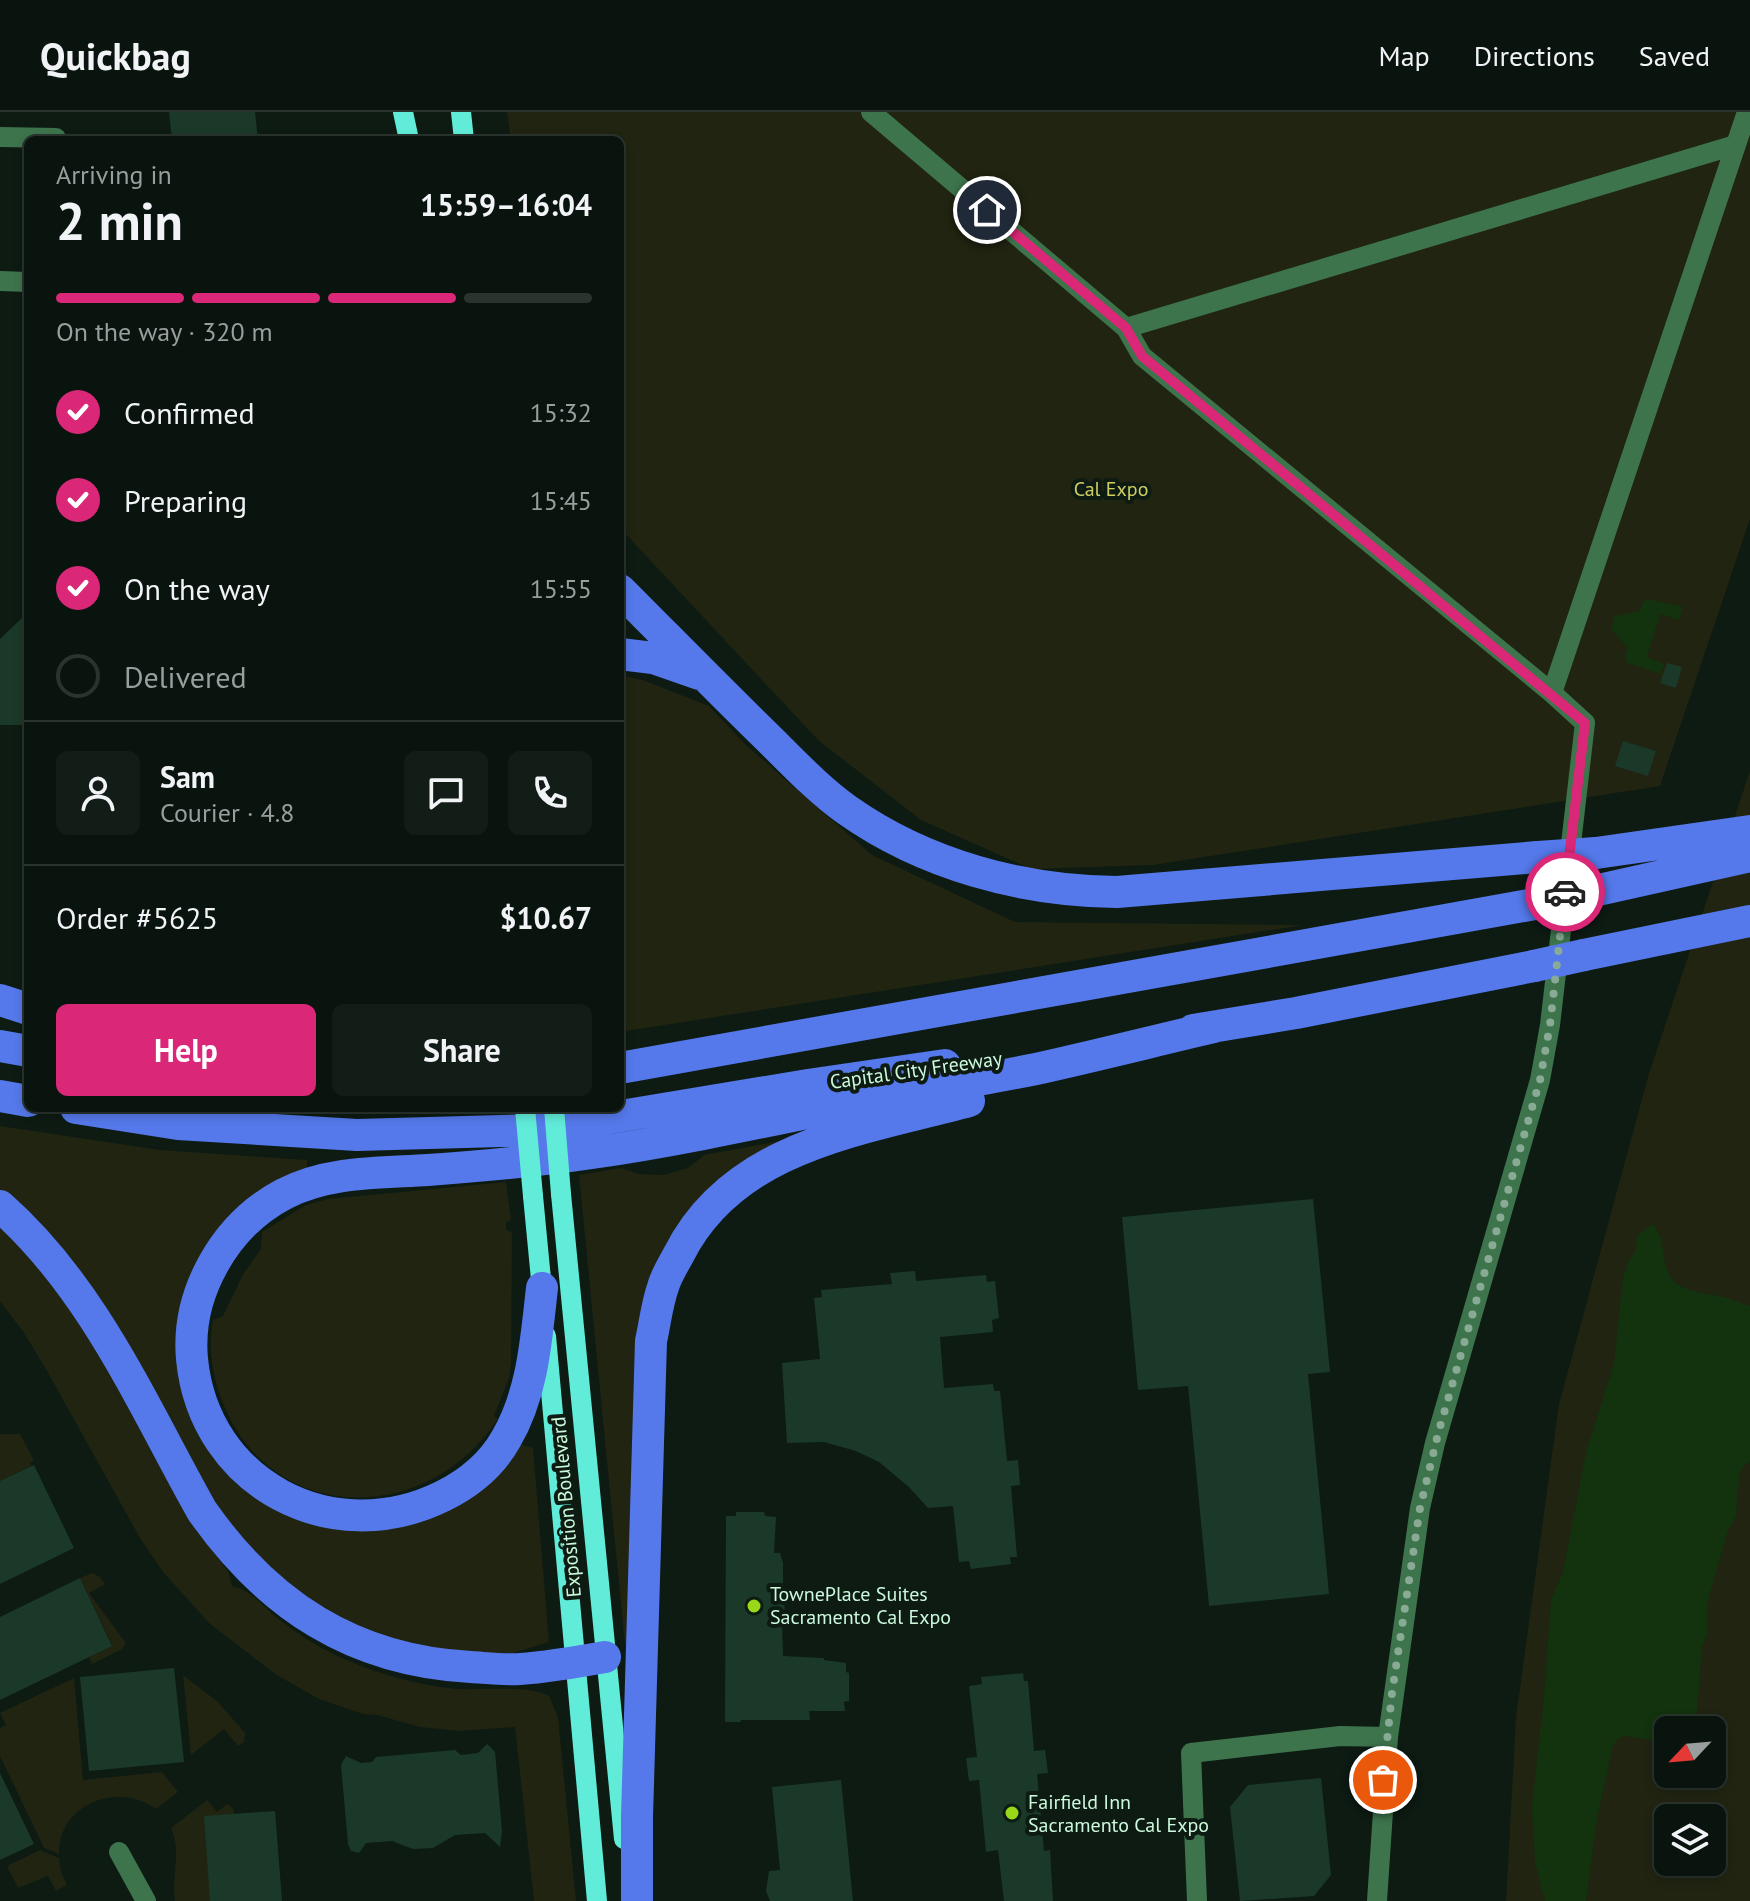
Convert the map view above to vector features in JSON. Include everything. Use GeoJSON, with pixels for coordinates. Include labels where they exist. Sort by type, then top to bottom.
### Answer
{"type":"FeatureCollection","features":[{"type":"Feature","properties":{"kind":"highway"},"geometry":{"type":"LineString","coordinates":[[624,594],[818,787],[855,815],[940,860],[1019,883],[1085,892],[1147,891],[1538,857],[1584,846],[1750,831]]}},
{"type":"Feature","properties":{"kind":"highway"},"geometry":{"type":"LineString","coordinates":[[624,654],[653,658],[706,677]]}},
{"type":"Feature","properties":{"kind":"highway"},"geometry":{"type":"LineString","coordinates":[[624,1067],[1535,904],[1750,856]]}},
{"type":"Feature","properties":{"kind":"highway","name":"Capital City Freeway"},"geometry":{"type":"LineString","coordinates":[[102,1112],[178,1124],[357,1135],[537,1130],[808,1085],[1296,1013],[1750,921]]}},
{"type":"Feature","properties":{"kind":"highway"},"geometry":{"type":"LineString","coordinates":[[0,1000],[24,1008]]}},
{"type":"Feature","properties":{"kind":"highway"},"geometry":{"type":"LineString","coordinates":[[637,1901],[651,1341],[663,1286],[688,1236],[724,1193],[770,1161],[823,1141],[1296,1013]]}},
{"type":"Feature","properties":{"kind":"highway"},"geometry":{"type":"LineString","coordinates":[[542,1288],[528,1389],[505,1441],[470,1480],[426,1504],[398,1513],[353,1517],[298,1504],[250,1474],[222,1443],[203,1409],[192,1355],[193,1326],[198,1299],[209,1271],[241,1225],[262,1207],[301,1186],[343,1177],[507,1164],[653,1143],[1039,1068],[1214,1027]]}},
{"type":"Feature","properties":{"kind":"highway"},"geometry":{"type":"LineString","coordinates":[[0,1046],[24,1050]]}},
{"type":"Feature","properties":{"kind":"highway"},"geometry":{"type":"LineString","coordinates":[[0,1096],[24,1100]]}},
{"type":"Feature","properties":{"kind":"highway"},"geometry":{"type":"LineString","coordinates":[[0,1206],[41,1244],[90,1310],[202,1511],[219,1535],[259,1580],[283,1600],[311,1620],[376,1650],[444,1666],[518,1669],[590,1659]]}},
{"type":"Feature","properties":{"kind":"main road"},"geometry":{"type":"LineString","coordinates":[[403,112],[408,136]]}},
{"type":"Feature","properties":{"kind":"main road"},"geometry":{"type":"LineString","coordinates":[[461,112],[464,136]]}},
{"type":"Feature","properties":{"kind":"main road","name":"Exposition Boulevard"},"geometry":{"type":"LineString","coordinates":[[525,1112],[542,1288],[590,1659],[631,1901]]}},
{"type":"Feature","properties":{"kind":"main road","name":"Exposition Boulevard"},"geometry":{"type":"LineString","coordinates":[[554,1112],[590,1659],[597,1901]]}},
{"type":"Feature","properties":{"kind":"street"},"geometry":{"type":"LineString","coordinates":[[871,112],[1126,328],[1142,356],[1585,723],[1584,846],[1540,1080],[1438,1434],[1420,1508],[1388,1737],[1377,1901]]}},
{"type":"Feature","properties":{"kind":"street"},"geometry":{"type":"LineString","coordinates":[[1552,693],[1747,112]]}},
{"type":"Feature","properties":{"kind":"street"},"geometry":{"type":"LineString","coordinates":[[0,137],[24,137]]}},
{"type":"Feature","properties":{"kind":"street"},"geometry":{"type":"LineString","coordinates":[[1126,328],[1735,145]]}},
{"type":"Feature","properties":{"kind":"street"},"geometry":{"type":"LineString","coordinates":[[0,281],[24,282]]}},
{"type":"Feature","properties":{"kind":"street"},"geometry":{"type":"LineString","coordinates":[[1197,1901],[1191,1753],[1340,1736],[1388,1737]]}},
{"type":"Feature","properties":{"kind":"street"},"geometry":{"type":"LineString","coordinates":[[119,1852],[146,1901]]}},
{"type":"Feature","properties":{"kind":"green space","name":"Cal Expo"},"geometry":{"type":"Polygon","coordinates":[[[507,112],[1750,112],[1750,519],[1660,786],[1153,865],[1031,869],[921,820],[819,741],[624,532],[624,136],[510,136],[507,112]]]}},
{"type":"Feature","properties":{"kind":"green space"},"geometry":{"type":"Polygon","coordinates":[[[624,676],[643,680],[709,706],[747,746],[872,855],[1015,922],[1303,925],[624,1031],[624,676]]]}},
{"type":"Feature","properties":{"kind":"green space"},"geometry":{"type":"Polygon","coordinates":[[[1750,771],[1750,1901],[1506,1901],[1516,1717],[1559,1404],[1648,1077],[1750,771]]]}},
{"type":"Feature","properties":{"kind":"green space"},"geometry":{"type":"Polygon","coordinates":[[[0,1126],[160,1150],[307,1160],[307,1168],[222,1225],[190,1411],[349,1530],[398,1527],[436,1515],[520,1444],[533,1448],[549,1642],[513,1653],[444,1653],[354,1629],[247,1555],[0,1193],[0,1126]]]}},
{"type":"Feature","properties":{"kind":"green space"},"geometry":{"type":"Polygon","coordinates":[[[808,1136],[682,1222],[628,1646],[625,1645],[579,1175],[621,1168],[639,1174],[663,1175],[688,1168],[704,1155],[808,1136]]]}},
{"type":"Feature","properties":{"kind":"green space"},"geometry":{"type":"Polygon","coordinates":[[[506,1182],[511,1220],[506,1223],[506,1229],[512,1233],[511,1362],[509,1378],[494,1416],[498,1419],[467,1455],[431,1480],[391,1494],[350,1497],[310,1490],[274,1471],[243,1440],[221,1398],[211,1349],[213,1320],[223,1316],[242,1276],[261,1249],[262,1232],[306,1205],[328,1199],[506,1182]]]}},
{"type":"Feature","properties":{"kind":"green space"},"geometry":{"type":"Polygon","coordinates":[[[0,1222],[73,1305],[185,1513],[229,1573],[232,1586],[253,1596],[306,1639],[376,1672],[440,1687],[518,1689],[549,1696],[558,1717],[576,1901],[534,1901],[515,1727],[460,1731],[420,1727],[363,1714],[319,1699],[275,1674],[209,1623],[163,1572],[140,1538],[46,1369],[0,1301],[0,1222]]]}},
{"type":"Feature","properties":{"kind":"green space"},"geometry":{"type":"Polygon","coordinates":[[[0,1434],[20,1434],[34,1460],[31,1466],[0,1481],[0,1434]]]}},
{"type":"Feature","properties":{"kind":"green space"},"geometry":{"type":"Polygon","coordinates":[[[92,1573],[105,1584],[89,1593],[126,1643],[122,1649],[92,1664],[89,1657],[112,1645],[80,1578],[92,1573]]]}},
{"type":"Feature","properties":{"kind":"green space"},"geometry":{"type":"Polygon","coordinates":[[[183,1675],[218,1702],[245,1733],[244,1742],[238,1746],[224,1729],[191,1755],[183,1675]]]}},
{"type":"Feature","properties":{"kind":"green space"},"geometry":{"type":"Polygon","coordinates":[[[74,1678],[83,1780],[162,1772],[178,1792],[156,1809],[125,1797],[93,1802],[79,1810],[68,1822],[61,1837],[59,1854],[44,1848],[0,1756],[0,1728],[6,1725],[0,1713],[74,1678]]]}},
{"type":"Feature","properties":{"kind":"green space"},"geometry":{"type":"Polygon","coordinates":[[[207,1800],[217,1812],[227,1804],[233,1808],[234,1814],[210,1901],[175,1901],[176,1846],[171,1828],[207,1800]]]}},
{"type":"Feature","properties":{"kind":"green space"},"geometry":{"type":"Polygon","coordinates":[[[40,1850],[59,1858],[67,1885],[56,1891],[48,1876],[18,1888],[7,1866],[40,1850]]]}},
{"type":"Feature","properties":{"kind":"shaded area"},"geometry":{"type":"Polygon","coordinates":[[[1648,599],[1683,607],[1679,620],[1660,614],[1647,657],[1664,664],[1661,674],[1627,663],[1628,648],[1611,629],[1615,616],[1640,611],[1643,602],[1648,599]]]}},
{"type":"Feature","properties":{"kind":"shaded area"},"geometry":{"type":"Polygon","coordinates":[[[1653,1224],[1661,1241],[1670,1277],[1682,1287],[1750,1306],[1750,1462],[1739,1474],[1736,1516],[1728,1530],[1707,1603],[1707,1634],[1702,1646],[1697,1711],[1695,1716],[1654,1716],[1654,1741],[1625,1736],[1613,1745],[1597,1818],[1586,1901],[1545,1901],[1535,1863],[1532,1806],[1551,1600],[1563,1572],[1586,1452],[1614,1364],[1623,1278],[1636,1250],[1637,1236],[1653,1224]]]}},
{"type":"Feature","properties":{"kind":"building"},"geometry":{"type":"Polygon","coordinates":[[[169,112],[255,112],[258,136],[172,136],[169,112]]]}},
{"type":"Feature","properties":{"kind":"building"},"geometry":{"type":"Polygon","coordinates":[[[24,616],[24,725],[0,725],[0,639],[24,616]]]}},
{"type":"Feature","properties":{"kind":"building"},"geometry":{"type":"Polygon","coordinates":[[[1667,663],[1682,667],[1676,688],[1660,683],[1667,663]]]}},
{"type":"Feature","properties":{"kind":"building"},"geometry":{"type":"Polygon","coordinates":[[[1623,741],[1656,751],[1648,776],[1615,766],[1623,741]]]}},
{"type":"Feature","properties":{"kind":"building"},"geometry":{"type":"Polygon","coordinates":[[[1313,1199],[1330,1372],[1308,1374],[1329,1594],[1209,1606],[1188,1386],[1138,1390],[1122,1217],[1313,1199]]]}},
{"type":"Feature","properties":{"kind":"building"},"geometry":{"type":"Polygon","coordinates":[[[915,1271],[916,1281],[986,1275],[987,1282],[995,1281],[999,1318],[992,1320],[993,1332],[940,1337],[944,1388],[993,1384],[994,1391],[1000,1391],[1007,1461],[1018,1460],[1020,1485],[1011,1486],[1017,1557],[1010,1557],[1011,1564],[971,1569],[969,1561],[959,1562],[953,1506],[928,1508],[879,1462],[856,1451],[824,1442],[787,1443],[782,1363],[820,1359],[814,1298],[822,1297],[821,1290],[892,1284],[890,1273],[915,1271]]]}},
{"type":"Feature","properties":{"kind":"building"},"geometry":{"type":"Polygon","coordinates":[[[34,1465],[74,1548],[0,1584],[0,1481],[34,1465]]]}},
{"type":"Feature","properties":{"kind":"building","name":"TownePlace Suites Sacramento Cal Expo"},"geometry":{"type":"Polygon","coordinates":[[[736,1512],[764,1512],[765,1516],[776,1517],[774,1553],[780,1553],[783,1563],[785,1591],[783,1656],[824,1658],[846,1663],[849,1701],[844,1702],[845,1711],[809,1711],[810,1720],[725,1722],[726,1516],[736,1516],[736,1512]]]}},
{"type":"Feature","properties":{"kind":"building"},"geometry":{"type":"Polygon","coordinates":[[[80,1578],[112,1646],[0,1700],[0,1617],[80,1578]]]}},
{"type":"Feature","properties":{"kind":"building"},"geometry":{"type":"Polygon","coordinates":[[[174,1668],[184,1762],[89,1771],[80,1677],[174,1668]]]}},
{"type":"Feature","properties":{"kind":"building","name":"Fairfield Inn Sacramento Cal Expo"},"geometry":{"type":"Polygon","coordinates":[[[1023,1673],[1024,1681],[1028,1681],[1034,1751],[1045,1750],[1048,1773],[1037,1774],[1044,1851],[1050,1850],[1053,1901],[1004,1901],[998,1850],[986,1852],[979,1780],[969,1781],[966,1758],[977,1757],[969,1686],[982,1684],[981,1677],[1023,1673]]]}},
{"type":"Feature","properties":{"kind":"building"},"geometry":{"type":"Polygon","coordinates":[[[487,1744],[495,1752],[502,1831],[500,1847],[485,1833],[455,1835],[433,1848],[413,1849],[392,1841],[366,1843],[359,1853],[351,1851],[341,1765],[346,1756],[361,1763],[372,1762],[376,1757],[455,1750],[461,1755],[478,1753],[487,1744]]]}},
{"type":"Feature","properties":{"kind":"building"},"geometry":{"type":"Polygon","coordinates":[[[0,1773],[34,1844],[0,1860],[0,1773]]]}},
{"type":"Feature","properties":{"kind":"building"},"geometry":{"type":"Polygon","coordinates":[[[1321,1778],[1331,1875],[1314,1896],[1240,1901],[1230,1807],[1248,1785],[1321,1778]]]}},
{"type":"Feature","properties":{"kind":"building"},"geometry":{"type":"Polygon","coordinates":[[[841,1780],[853,1901],[770,1901],[766,1891],[769,1871],[780,1870],[772,1787],[841,1780]]]}},
{"type":"Feature","properties":{"kind":"building"},"geometry":{"type":"Polygon","coordinates":[[[275,1811],[282,1901],[210,1901],[204,1816],[275,1811]]]}},
{"type":"Feature","properties":{"kind":"way so far"},"geometry":{"type":"LineString","coordinates":[[1383,1780],[1392,1693],[1420,1508],[1438,1434],[1540,1080],[1550,1025],[1565,892]]}},
{"type":"Feature","properties":{"kind":"place","name":"TownePlace Suites Sacramento Cal Expo"},"geometry":{"type":"Point","coordinates":[754,1606]}},
{"type":"Feature","properties":{"kind":"place","name":"Fairfield Inn Sacramento Cal Expo"},"geometry":{"type":"Point","coordinates":[1012,1813]}},
{"type":"Feature","properties":{"kind":"route"},"geometry":{"type":"LineString","coordinates":[[987,210],[1126,328],[1142,356],[1585,723],[1565,892]]}}]}
